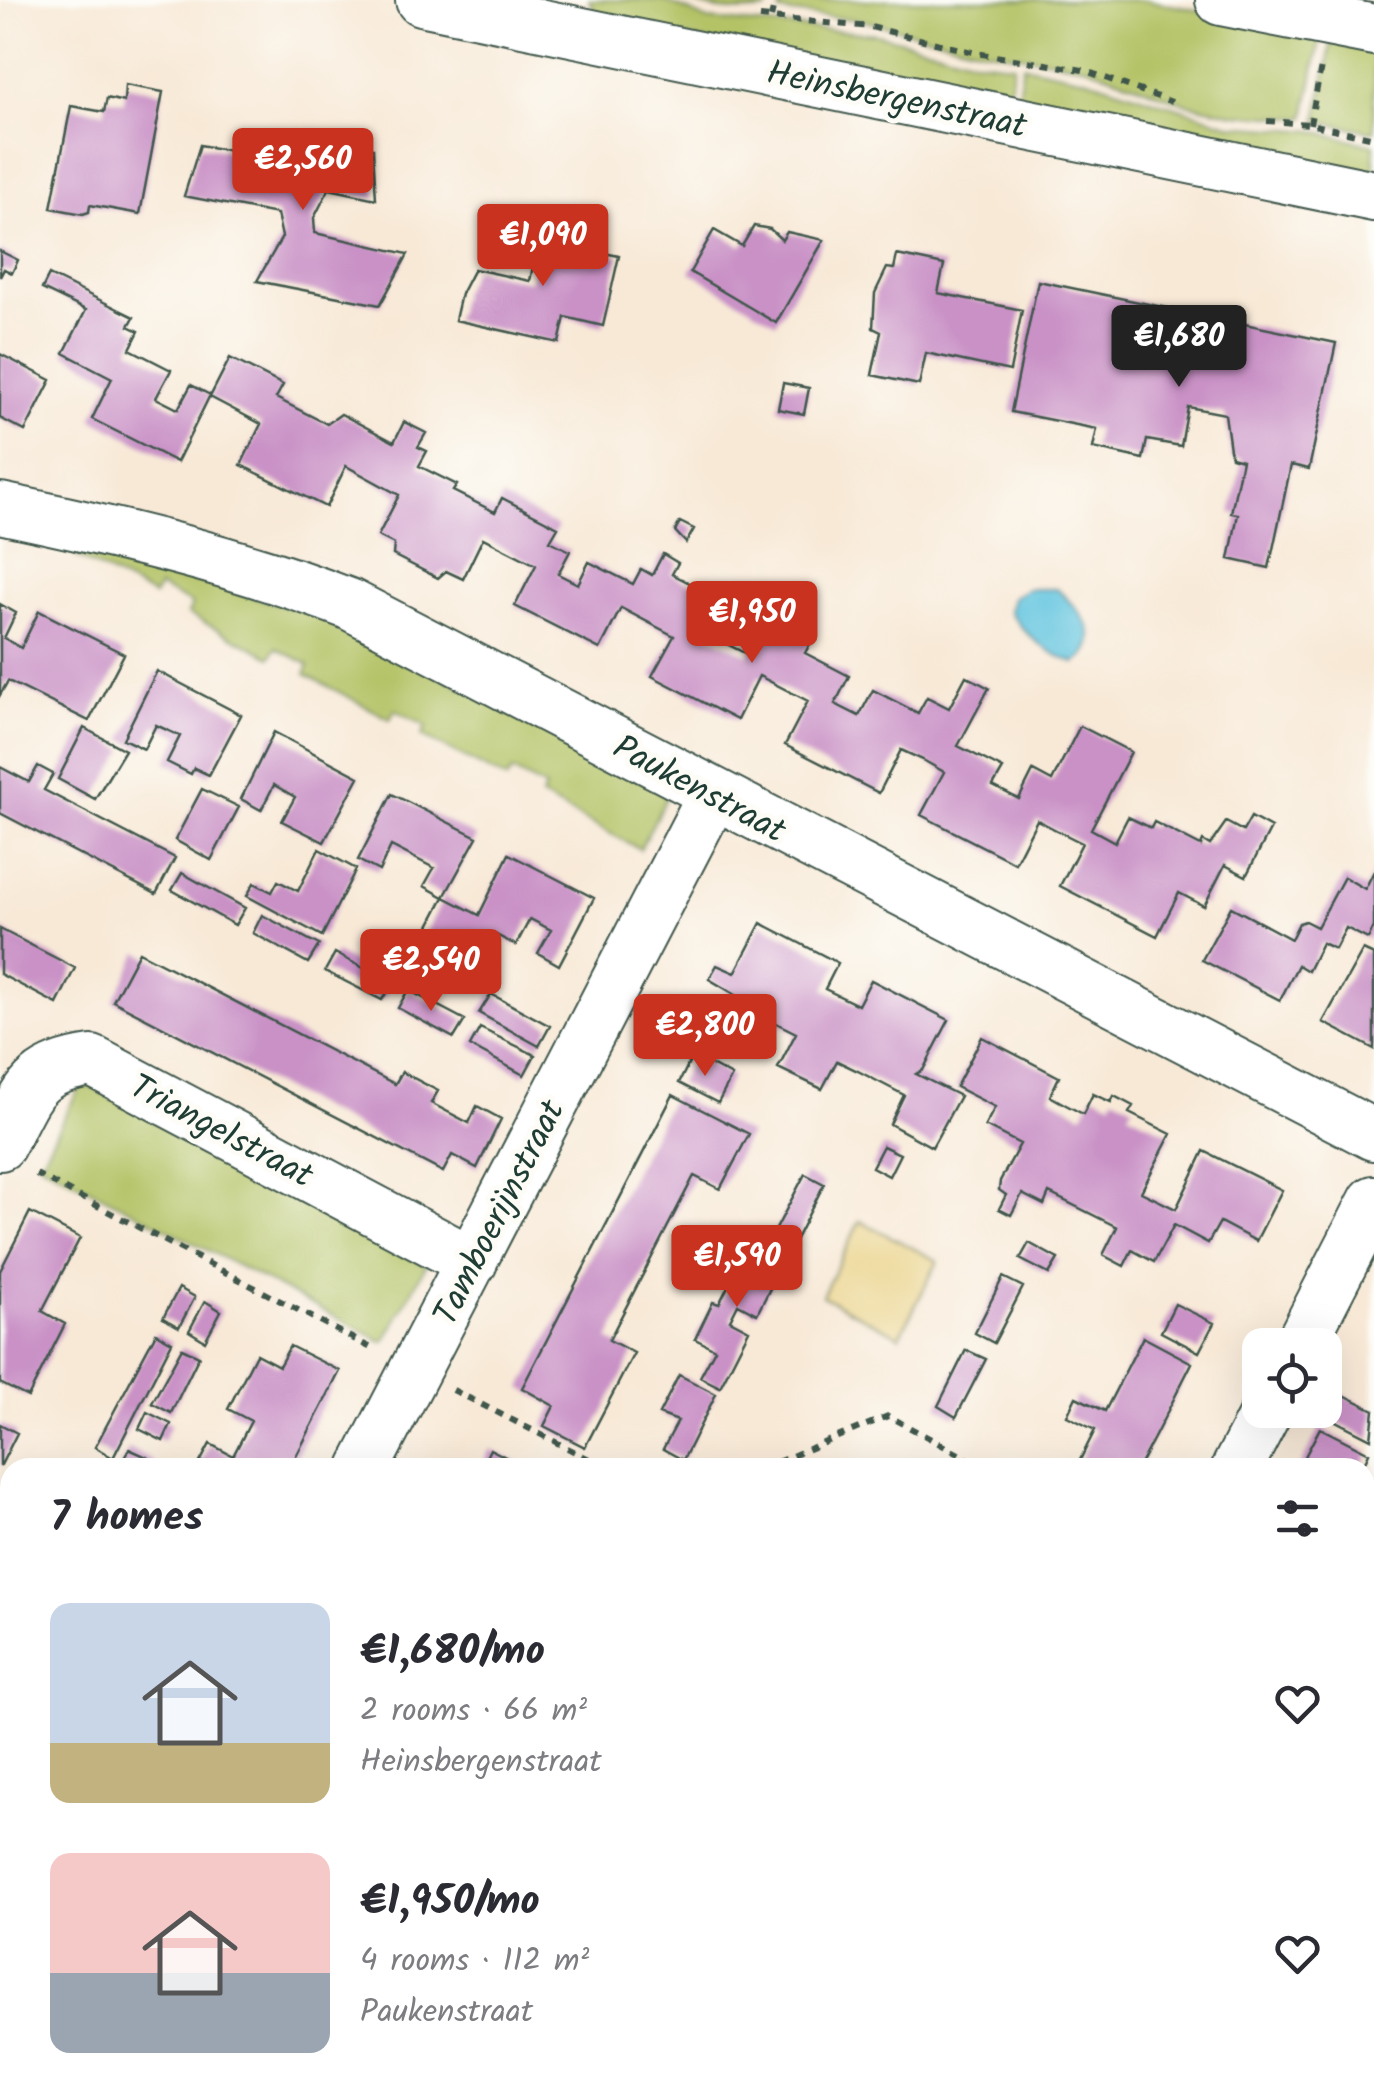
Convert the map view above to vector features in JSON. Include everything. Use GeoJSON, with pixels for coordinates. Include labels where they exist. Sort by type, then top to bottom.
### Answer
{"type":"FeatureCollection","features":[{"type":"Feature","properties":{"kind":"street","name":"Heinsbergenstraat"},"geometry":{"type":"LineString","coordinates":[[420,0],[544,12],[1374,196]]}},
{"type":"Feature","properties":{"kind":"street"},"geometry":{"type":"LineString","coordinates":[[1221,0],[1358,20]]}},
{"type":"Feature","properties":{"kind":"street","name":"Paukenstraat"},"geometry":{"type":"LineString","coordinates":[[0,508],[166,543],[272,574],[348,604],[1374,1135]]}},
{"type":"Feature","properties":{"kind":"street","name":"Tamboerijnstraat"},"geometry":{"type":"LineString","coordinates":[[369,1458],[713,796]]}},
{"type":"Feature","properties":{"kind":"street","name":"Triangelstraat"},"geometry":{"type":"LineString","coordinates":[[17,1159],[36,1080],[64,1065],[92,1061],[472,1262]]}},
{"type":"Feature","properties":{"kind":"street"},"geometry":{"type":"LineString","coordinates":[[1309,1328],[1374,1201]]}},
{"type":"Feature","properties":{"kind":"street"},"geometry":{"type":"LineString","coordinates":[[1242,1458],[1257,1428]]}},
{"type":"Feature","properties":{"kind":"path"},"geometry":{"type":"LineString","coordinates":[[771,18],[775,0]]}},
{"type":"Feature","properties":{"kind":"path"},"geometry":{"type":"LineString","coordinates":[[756,17],[871,26],[976,54],[1083,70],[1186,108]]}},
{"type":"Feature","properties":{"kind":"path"},"geometry":{"type":"LineString","coordinates":[[1310,124],[1358,20]]}},
{"type":"Feature","properties":{"kind":"path"},"geometry":{"type":"LineString","coordinates":[[1253,120],[1310,124],[1374,138]]}},
{"type":"Feature","properties":{"kind":"path"},"geometry":{"type":"LineString","coordinates":[[17,1159],[586,1458]]}},
{"type":"Feature","properties":{"kind":"path"},"geometry":{"type":"LineString","coordinates":[[787,1458],[888,1416],[966,1458]]}},
{"type":"Feature","properties":{"kind":"green space"},"geometry":{"type":"Polygon","coordinates":[[[589,0],[663,0],[708,20],[877,34],[975,60],[1014,64],[1006,108],[599,18],[589,0]]]}},
{"type":"Feature","properties":{"kind":"green space"},"geometry":{"type":"Polygon","coordinates":[[[688,0],[768,0],[766,10],[745,11],[716,9],[688,0]]]}},
{"type":"Feature","properties":{"kind":"green space"},"geometry":{"type":"Polygon","coordinates":[[[782,0],[1146,0],[1321,35],[1305,118],[1235,114],[1188,104],[1082,65],[981,49],[861,20],[780,12],[782,0]]]}},
{"type":"Feature","properties":{"kind":"green space"},"geometry":{"type":"Polygon","coordinates":[[[1332,38],[1374,46],[1374,132],[1317,121],[1332,38]]]}},
{"type":"Feature","properties":{"kind":"green space"},"geometry":{"type":"Polygon","coordinates":[[[1023,65],[1085,78],[1232,125],[1314,131],[1374,145],[1374,182],[1015,110],[1023,65]]]}},
{"type":"Feature","properties":{"kind":"green space"},"geometry":{"type":"Polygon","coordinates":[[[81,546],[330,619],[668,794],[640,849],[541,797],[545,788],[512,771],[507,779],[422,736],[426,726],[395,710],[390,719],[305,674],[309,665],[276,648],[271,657],[188,614],[192,604],[159,587],[154,596],[76,556],[81,546]]]}},
{"type":"Feature","properties":{"kind":"green space"},"geometry":{"type":"Polygon","coordinates":[[[90,1086],[426,1265],[384,1342],[40,1163],[80,1087],[90,1086]]]}},
{"type":"Feature","properties":{"kind":"sand"},"geometry":{"type":"Polygon","coordinates":[[[860,1221],[938,1261],[900,1336],[822,1296],[860,1221]]]}},
{"type":"Feature","properties":{"kind":"water"},"geometry":{"type":"Polygon","coordinates":[[[1027,589],[1057,589],[1081,615],[1091,635],[1090,644],[1075,663],[1038,643],[1009,611],[1013,597],[1027,589]]]}},
{"type":"Feature","properties":{"kind":"building"},"geometry":{"type":"Polygon","coordinates":[[[125,85],[163,92],[140,214],[90,205],[89,212],[83,214],[51,208],[71,106],[104,112],[107,98],[124,102],[125,85]]]}},
{"type":"Feature","properties":{"kind":"building"},"geometry":{"type":"Polygon","coordinates":[[[300,133],[373,148],[376,199],[329,189],[314,218],[315,233],[408,254],[380,305],[257,281],[282,237],[277,214],[184,196],[200,145],[286,162],[300,133]]]}},
{"type":"Feature","properties":{"kind":"building"},"geometry":{"type":"Polygon","coordinates":[[[543,217],[575,222],[570,246],[619,256],[603,326],[565,317],[559,343],[455,320],[461,294],[474,269],[530,281],[543,217]]]}},
{"type":"Feature","properties":{"kind":"building"},"geometry":{"type":"Polygon","coordinates":[[[754,226],[770,229],[782,240],[787,232],[824,240],[776,323],[690,272],[714,230],[742,246],[754,226]]]}},
{"type":"Feature","properties":{"kind":"building"},"geometry":{"type":"Polygon","coordinates":[[[0,251],[18,260],[12,273],[4,269],[0,277],[0,251]]]}},
{"type":"Feature","properties":{"kind":"building"},"geometry":{"type":"Polygon","coordinates":[[[897,255],[944,265],[938,293],[1022,310],[1010,371],[926,353],[919,385],[872,375],[881,332],[873,328],[875,293],[887,268],[894,269],[897,255]]]}},
{"type":"Feature","properties":{"kind":"building"},"geometry":{"type":"Polygon","coordinates":[[[49,275],[134,317],[129,326],[139,331],[130,349],[171,370],[156,398],[178,409],[191,385],[210,395],[177,462],[92,419],[112,378],[64,353],[86,310],[42,289],[49,275]]]}},
{"type":"Feature","properties":{"kind":"building"},"geometry":{"type":"Polygon","coordinates":[[[1038,281],[1336,343],[1309,469],[1291,465],[1269,568],[1229,559],[1238,514],[1231,513],[1242,460],[1231,457],[1225,414],[1188,407],[1181,446],[1147,440],[1143,459],[1093,448],[1097,429],[1011,412],[1038,281]]]}},
{"type":"Feature","properties":{"kind":"building"},"geometry":{"type":"Polygon","coordinates":[[[0,354],[51,380],[25,431],[0,418],[0,354]]]}},
{"type":"Feature","properties":{"kind":"building"},"geometry":{"type":"Polygon","coordinates":[[[230,358],[283,385],[276,398],[327,424],[341,414],[394,442],[404,422],[426,433],[418,447],[427,451],[419,466],[457,485],[453,491],[495,512],[502,498],[558,527],[550,541],[570,551],[558,574],[578,584],[589,562],[633,584],[641,569],[652,575],[663,554],[678,563],[672,574],[715,596],[698,630],[749,655],[767,620],[811,642],[805,653],[849,676],[835,704],[859,716],[873,690],[918,713],[927,697],[949,708],[966,676],[989,688],[958,746],[1003,769],[993,786],[1019,799],[1033,771],[1052,781],[1080,726],[1131,752],[1091,829],[1115,842],[1128,817],[1151,828],[1154,822],[1201,846],[1203,841],[1210,845],[1226,822],[1243,831],[1251,817],[1271,828],[1246,876],[1225,865],[1204,906],[1179,893],[1157,936],[1060,886],[1082,843],[1037,820],[1015,863],[921,815],[944,772],[923,760],[901,750],[879,793],[785,745],[808,701],[759,676],[737,720],[652,676],[674,636],[621,608],[600,649],[515,606],[536,565],[483,538],[463,579],[446,571],[438,578],[393,555],[394,544],[378,536],[399,495],[346,466],[326,507],[241,465],[261,424],[210,397],[230,358]]]}},
{"type":"Feature","properties":{"kind":"building"},"geometry":{"type":"Polygon","coordinates":[[[783,383],[809,388],[804,414],[778,409],[783,383]]]}},
{"type":"Feature","properties":{"kind":"building"},"geometry":{"type":"Polygon","coordinates":[[[680,522],[694,529],[686,543],[675,531],[680,522]]]}},
{"type":"Feature","properties":{"kind":"building"},"geometry":{"type":"Polygon","coordinates":[[[0,604],[16,613],[4,638],[21,648],[39,611],[124,654],[89,721],[8,681],[0,695],[0,604]]]}},
{"type":"Feature","properties":{"kind":"building"},"geometry":{"type":"Polygon","coordinates":[[[157,671],[241,715],[209,775],[194,768],[191,774],[167,762],[180,736],[156,725],[144,749],[123,739],[157,671]]]}},
{"type":"Feature","properties":{"kind":"building"},"geometry":{"type":"Polygon","coordinates":[[[84,728],[125,750],[95,799],[58,779],[84,728]]]}},
{"type":"Feature","properties":{"kind":"building"},"geometry":{"type":"Polygon","coordinates":[[[274,732],[359,777],[324,842],[282,821],[295,797],[274,785],[261,810],[241,799],[274,732]]]}},
{"type":"Feature","properties":{"kind":"building"},"geometry":{"type":"Polygon","coordinates":[[[38,766],[53,774],[44,790],[175,858],[156,894],[0,813],[0,767],[29,782],[38,766]]]}},
{"type":"Feature","properties":{"kind":"building"},"geometry":{"type":"Polygon","coordinates":[[[202,789],[239,807],[211,860],[175,840],[202,789]]]}},
{"type":"Feature","properties":{"kind":"building"},"geometry":{"type":"Polygon","coordinates":[[[392,794],[477,837],[444,897],[424,886],[434,868],[391,846],[379,871],[358,860],[392,794]]]}},
{"type":"Feature","properties":{"kind":"building"},"geometry":{"type":"Polygon","coordinates":[[[319,849],[356,869],[322,936],[247,896],[254,883],[272,892],[278,881],[298,891],[319,849]]]}},
{"type":"Feature","properties":{"kind":"building"},"geometry":{"type":"Polygon","coordinates":[[[509,854],[594,898],[559,965],[538,953],[551,930],[530,919],[516,945],[496,935],[478,945],[469,940],[439,995],[403,976],[444,897],[479,915],[509,854]]]}},
{"type":"Feature","properties":{"kind":"building"},"geometry":{"type":"Polygon","coordinates":[[[1374,871],[1374,927],[1368,939],[1346,928],[1335,949],[1322,943],[1308,971],[1298,965],[1280,1000],[1202,960],[1231,907],[1291,939],[1299,923],[1305,921],[1317,927],[1344,877],[1365,889],[1374,871]]]}},
{"type":"Feature","properties":{"kind":"building"},"geometry":{"type":"Polygon","coordinates":[[[182,873],[245,908],[235,925],[172,890],[182,873]]]}},
{"type":"Feature","properties":{"kind":"building"},"geometry":{"type":"Polygon","coordinates":[[[262,915],[319,945],[308,963],[253,933],[262,915]]]}},
{"type":"Feature","properties":{"kind":"building"},"geometry":{"type":"Polygon","coordinates":[[[761,923],[838,963],[825,989],[858,1005],[871,980],[949,1020],[923,1070],[916,1074],[960,1096],[932,1147],[890,1124],[904,1095],[858,1071],[837,1061],[822,1089],[778,1068],[796,1033],[747,1008],[746,1001],[709,979],[717,965],[735,973],[761,923]]]}},
{"type":"Feature","properties":{"kind":"building"},"geometry":{"type":"Polygon","coordinates":[[[0,929],[75,968],[57,1004],[0,974],[0,929]]]}},
{"type":"Feature","properties":{"kind":"building"},"geometry":{"type":"Polygon","coordinates":[[[1363,950],[1374,955],[1374,1049],[1323,1022],[1363,950]]]}},
{"type":"Feature","properties":{"kind":"building"},"geometry":{"type":"Polygon","coordinates":[[[139,952],[395,1084],[402,1072],[438,1091],[431,1103],[469,1123],[477,1106],[501,1119],[477,1168],[452,1155],[443,1172],[113,1001],[139,952]]]}},
{"type":"Feature","properties":{"kind":"building"},"geometry":{"type":"Polygon","coordinates":[[[335,953],[392,983],[382,1000],[325,971],[335,953]]]}},
{"type":"Feature","properties":{"kind":"building"},"geometry":{"type":"Polygon","coordinates":[[[408,990],[465,1020],[454,1038],[398,1008],[408,990]]]}},
{"type":"Feature","properties":{"kind":"building"},"geometry":{"type":"Polygon","coordinates":[[[491,994],[550,1026],[539,1046],[479,1013],[491,994]]]}},
{"type":"Feature","properties":{"kind":"building"},"geometry":{"type":"Polygon","coordinates":[[[480,1028],[535,1055],[524,1075],[470,1046],[480,1028]]]}},
{"type":"Feature","properties":{"kind":"building"},"geometry":{"type":"Polygon","coordinates":[[[982,1037],[1059,1077],[1050,1096],[1083,1114],[1093,1094],[1111,1102],[1114,1096],[1133,1106],[1129,1113],[1171,1134],[1141,1192],[1176,1209],[1204,1151],[1282,1190],[1256,1241],[1220,1222],[1208,1243],[1174,1225],[1154,1262],[1132,1250],[1124,1266],[1103,1255],[1117,1227],[1049,1193],[1044,1205],[1022,1194],[1011,1215],[999,1209],[1006,1195],[999,1190],[1000,1181],[1020,1144],[985,1126],[995,1107],[956,1087],[982,1037]]]}},
{"type":"Feature","properties":{"kind":"building"},"geometry":{"type":"Polygon","coordinates":[[[693,1055],[732,1076],[718,1103],[679,1083],[693,1055]]]}},
{"type":"Feature","properties":{"kind":"building"},"geometry":{"type":"Polygon","coordinates":[[[673,1095],[749,1134],[720,1189],[694,1176],[609,1340],[634,1353],[585,1447],[544,1426],[554,1406],[522,1388],[673,1095]]]}},
{"type":"Feature","properties":{"kind":"building"},"geometry":{"type":"Polygon","coordinates":[[[883,1146],[900,1154],[889,1176],[872,1167],[883,1146]]]}},
{"type":"Feature","properties":{"kind":"building"},"geometry":{"type":"Polygon","coordinates":[[[805,1174],[824,1184],[795,1241],[775,1231],[805,1174]]]}},
{"type":"Feature","properties":{"kind":"building"},"geometry":{"type":"Polygon","coordinates":[[[30,1212],[80,1238],[42,1311],[65,1324],[28,1397],[0,1383],[0,1271],[30,1212]]]}},
{"type":"Feature","properties":{"kind":"building"},"geometry":{"type":"Polygon","coordinates":[[[1029,1243],[1058,1259],[1049,1274],[1020,1259],[1029,1243]]]}},
{"type":"Feature","properties":{"kind":"building"},"geometry":{"type":"Polygon","coordinates":[[[748,1247],[763,1255],[767,1247],[786,1257],[757,1314],[738,1304],[730,1320],[749,1330],[720,1387],[700,1377],[715,1349],[695,1339],[713,1302],[719,1304],[748,1247]]]}},
{"type":"Feature","properties":{"kind":"building"},"geometry":{"type":"Polygon","coordinates":[[[1003,1277],[1023,1287],[994,1343],[975,1333],[1003,1277]]]}},
{"type":"Feature","properties":{"kind":"building"},"geometry":{"type":"Polygon","coordinates":[[[179,1288],[195,1297],[179,1327],[163,1318],[179,1288]]]}},
{"type":"Feature","properties":{"kind":"building"},"geometry":{"type":"Polygon","coordinates":[[[205,1301],[221,1311],[205,1341],[189,1331],[205,1301]]]}},
{"type":"Feature","properties":{"kind":"building"},"geometry":{"type":"Polygon","coordinates":[[[1175,1304],[1214,1323],[1199,1352],[1161,1332],[1175,1304]]]}},
{"type":"Feature","properties":{"kind":"building"},"geometry":{"type":"Polygon","coordinates":[[[156,1333],[172,1342],[113,1458],[95,1447],[156,1333]]]}},
{"type":"Feature","properties":{"kind":"building"},"geometry":{"type":"Polygon","coordinates":[[[1143,1337],[1192,1363],[1143,1458],[1081,1458],[1095,1430],[1067,1416],[1076,1397],[1105,1411],[1143,1337]]]}},
{"type":"Feature","properties":{"kind":"building"},"geometry":{"type":"Polygon","coordinates":[[[290,1346],[340,1371],[295,1458],[202,1458],[210,1444],[233,1456],[251,1421],[228,1409],[256,1354],[279,1366],[290,1346]]]}},
{"type":"Feature","properties":{"kind":"building"},"geometry":{"type":"Polygon","coordinates":[[[182,1348],[199,1356],[171,1413],[152,1403],[182,1348]]]}},
{"type":"Feature","properties":{"kind":"building"},"geometry":{"type":"Polygon","coordinates":[[[966,1350],[986,1359],[956,1417],[938,1406],[966,1350]]]}},
{"type":"Feature","properties":{"kind":"building"},"geometry":{"type":"Polygon","coordinates":[[[679,1375],[716,1394],[684,1458],[663,1449],[678,1421],[659,1414],[679,1375]]]}},
{"type":"Feature","properties":{"kind":"building"},"geometry":{"type":"Polygon","coordinates":[[[1342,1394],[1374,1410],[1371,1439],[1342,1424],[1342,1394]]]}},
{"type":"Feature","properties":{"kind":"building"},"geometry":{"type":"Polygon","coordinates":[[[147,1412],[171,1424],[163,1441],[139,1429],[147,1412]]]}},
{"type":"Feature","properties":{"kind":"building"},"geometry":{"type":"Polygon","coordinates":[[[0,1424],[17,1433],[4,1458],[0,1458],[0,1424]]]}},
{"type":"Feature","properties":{"kind":"building"},"geometry":{"type":"Polygon","coordinates":[[[1320,1428],[1369,1453],[1367,1458],[1304,1458],[1320,1428]]]}},
{"type":"Feature","properties":{"kind":"building"},"geometry":{"type":"Polygon","coordinates":[[[129,1449],[148,1458],[124,1458],[129,1449]]]}},
{"type":"Feature","properties":{"kind":"building"},"geometry":{"type":"Polygon","coordinates":[[[490,1449],[508,1458],[486,1458],[490,1449]]]}}]}
